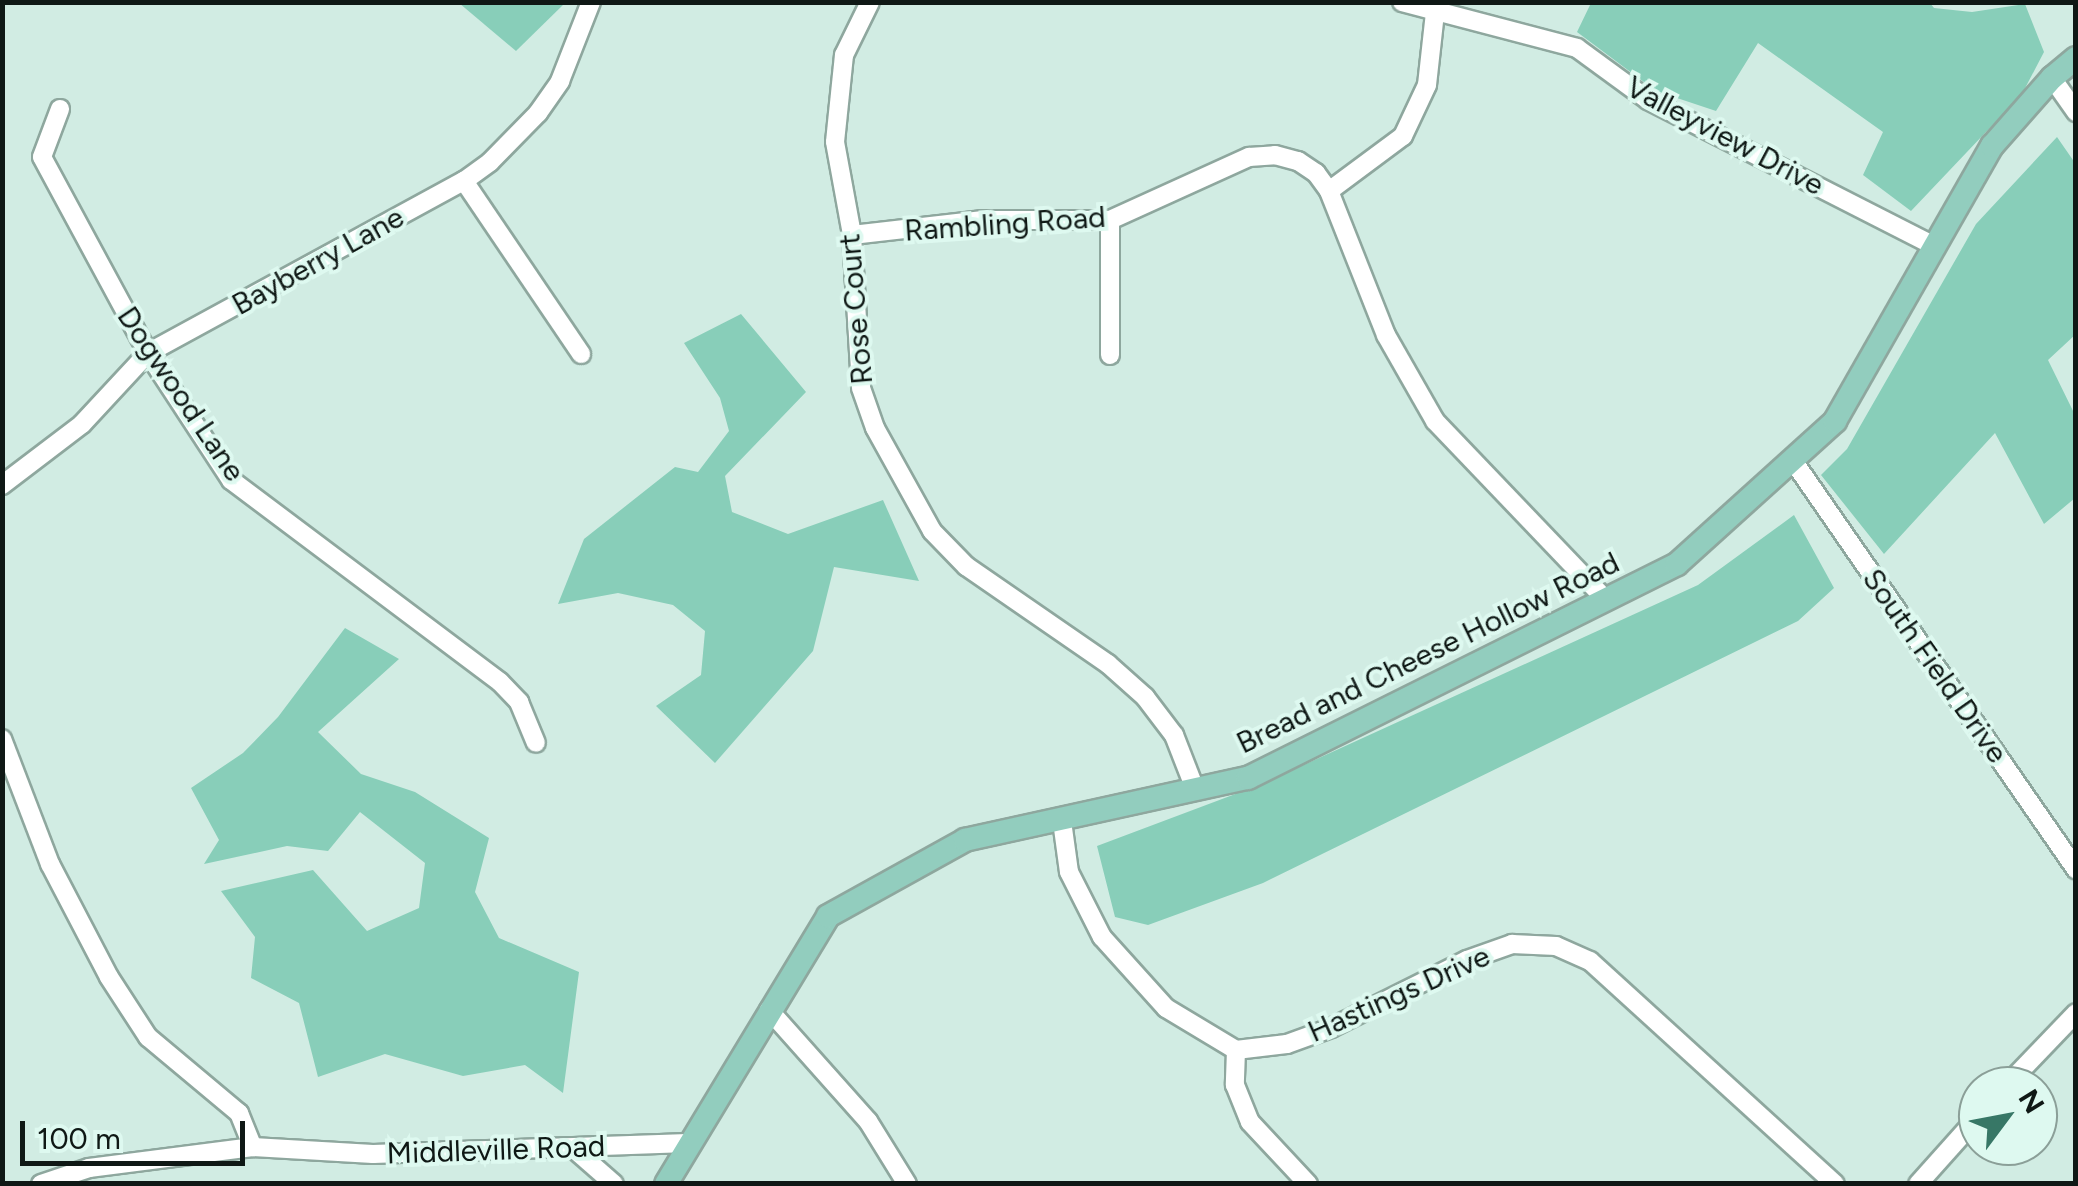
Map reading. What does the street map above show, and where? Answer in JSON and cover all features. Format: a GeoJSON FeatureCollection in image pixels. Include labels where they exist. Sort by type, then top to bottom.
{"type":"FeatureCollection","features":[{"type":"Feature","properties":{"kind":"main road","name":"Bread and Cheese Hollow Road"},"geometry":{"type":"LineString","coordinates":[[666,1184],[828,916],[965,840],[1248,778],[1677,564],[1836,420],[1932,245],[1992,146],[2052,78],[2076,58]]}},
{"type":"Feature","properties":{"kind":"street","name":"Bayberry Lane"},"geometry":{"type":"LineString","coordinates":[[2,485],[82,424],[148,354],[464,181],[516,139],[560,81],[591,2]]}},
{"type":"Feature","properties":{"kind":"street","name":"Rose Court"},"geometry":{"type":"LineString","coordinates":[[870,2],[844,54],[835,142],[852,236],[860,388],[874,428],[932,531],[966,566],[1108,664],[1145,698],[1174,735],[1195,789]]}},
{"type":"Feature","properties":{"kind":"street","name":"Valleyview Drive"},"geometry":{"type":"LineString","coordinates":[[1402,2],[1576,48],[1648,100],[1932,245]]}},
{"type":"Feature","properties":{"kind":"street"},"geometry":{"type":"LineString","coordinates":[[1435,12],[1427,85],[1403,136],[1328,191],[1386,335],[1435,420],[1606,600]]}},
{"type":"Feature","properties":{"kind":"street"},"geometry":{"type":"LineString","coordinates":[[2052,78],[2076,112]]}},
{"type":"Feature","properties":{"kind":"street","name":"Dogwood Lane"},"geometry":{"type":"LineString","coordinates":[[60,109],[42,157],[148,354],[231,480],[500,682],[519,702],[536,743]]}},
{"type":"Feature","properties":{"kind":"street","name":"Rambling Road"},"geometry":{"type":"LineString","coordinates":[[852,236],[983,220],[1110,220],[1249,157],[1274,155],[1298,161],[1316,173],[1328,191]]}},
{"type":"Feature","properties":{"kind":"street"},"geometry":{"type":"LineString","coordinates":[[464,181],[582,354]]}},
{"type":"Feature","properties":{"kind":"street"},"geometry":{"type":"LineString","coordinates":[[1110,220],[1110,355]]}},
{"type":"Feature","properties":{"kind":"street","name":"South Field Drive"},"geometry":{"type":"LineString","coordinates":[[1794,462],[2076,870]]}},
{"type":"Feature","properties":{"kind":"street"},"geometry":{"type":"LineString","coordinates":[[2,739],[50,864],[110,977],[148,1037],[240,1113],[253,1148]]}},
{"type":"Feature","properties":{"kind":"street"},"geometry":{"type":"LineString","coordinates":[[1062,821],[1069,872],[1102,937],[1166,1008],[1236,1050],[1234,1086],[1250,1122],[1308,1184]]}},
{"type":"Feature","properties":{"kind":"street","name":"Hastings Drive"},"geometry":{"type":"LineString","coordinates":[[1236,1050],[1288,1044],[1332,1028],[1467,960],[1512,944],[1556,946],[1590,961],[1616,983],[1835,1184]]}},
{"type":"Feature","properties":{"kind":"street"},"geometry":{"type":"LineString","coordinates":[[769,1010],[868,1120],[907,1184]]}},
{"type":"Feature","properties":{"kind":"street"},"geometry":{"type":"LineString","coordinates":[[2025,1066],[2076,1013]]}},
{"type":"Feature","properties":{"kind":"street"},"geometry":{"type":"LineString","coordinates":[[1918,1184],[1958,1139]]}},
{"type":"Feature","properties":{"kind":"street","name":"Middleville Road"},"geometry":{"type":"LineString","coordinates":[[42,1184],[89,1168],[253,1148],[373,1154],[688,1144]]}},
{"type":"Feature","properties":{"kind":"street"},"geometry":{"type":"LineString","coordinates":[[574,1149],[614,1184]]}},
{"type":"Feature","properties":{"kind":"green space"},"geometry":{"type":"Polygon","coordinates":[[[459,3],[565,3],[516,51],[459,3]]]}},
{"type":"Feature","properties":{"kind":"green space"},"geometry":{"type":"Polygon","coordinates":[[[1591,3],[1930,3],[1934,8],[1972,12],[2025,4],[2044,52],[2022,94],[1911,211],[1863,175],[1883,132],[1758,43],[1716,111],[1656,91],[1577,32],[1591,3]]]}},
{"type":"Feature","properties":{"kind":"green space"},"geometry":{"type":"Polygon","coordinates":[[[2057,137],[2075,163],[2076,334],[2048,360],[2075,415],[2075,498],[2044,524],[1995,433],[1884,554],[1821,475],[1847,449],[1976,224],[2057,137]]]}},
{"type":"Feature","properties":{"kind":"green space"},"geometry":{"type":"Polygon","coordinates":[[[741,314],[806,392],[725,476],[732,512],[788,534],[883,500],[919,581],[834,567],[813,651],[715,763],[656,706],[701,675],[705,631],[673,605],[618,593],[558,604],[584,539],[675,467],[698,472],[729,431],[720,398],[684,343],[741,314]]]}},
{"type":"Feature","properties":{"kind":"green space"},"geometry":{"type":"Polygon","coordinates":[[[1794,515],[1834,588],[1798,621],[1263,883],[1148,925],[1115,917],[1097,846],[1262,784],[1698,585],[1794,515]]]}},
{"type":"Feature","properties":{"kind":"green space"},"geometry":{"type":"Polygon","coordinates":[[[345,628],[399,659],[318,732],[361,774],[415,792],[489,838],[475,892],[499,938],[579,972],[563,1093],[525,1065],[463,1076],[385,1054],[318,1077],[299,1003],[251,978],[255,937],[221,891],[313,870],[367,931],[419,908],[425,863],[360,812],[328,851],[287,846],[204,864],[219,840],[191,788],[243,753],[278,717],[345,628]]]}}]}
